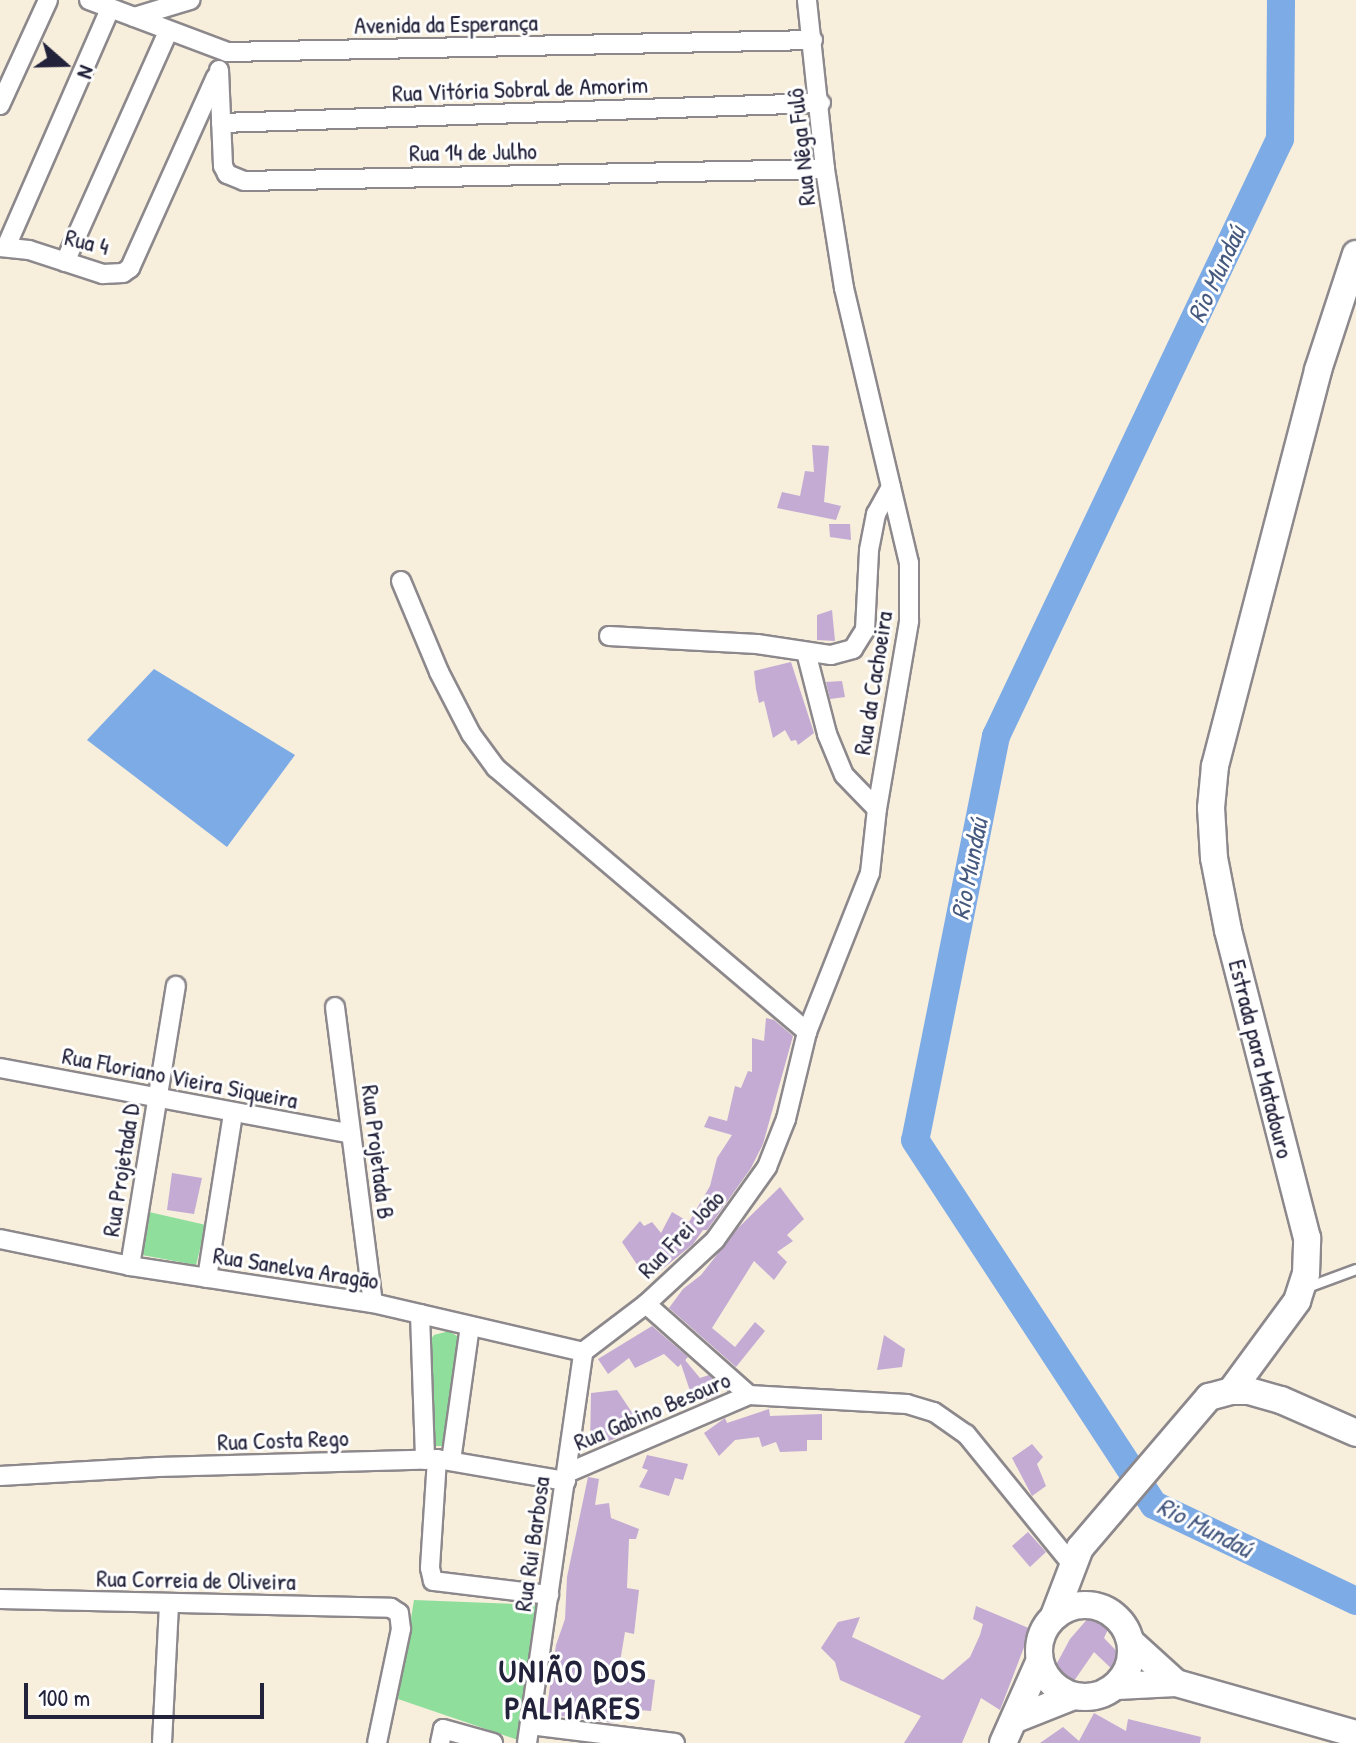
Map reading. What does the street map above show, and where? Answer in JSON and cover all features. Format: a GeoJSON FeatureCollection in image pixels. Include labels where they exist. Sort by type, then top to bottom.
{"type":"FeatureCollection","features":[{"type":"Feature","properties":{"kind":"street"},"geometry":{"type":"LineString","coordinates":[[0,105],[48,0]]}},
{"type":"Feature","properties":{"kind":"street","name":"Avenida da Esperança"},"geometry":{"type":"LineString","coordinates":[[89,0],[227,52],[813,40]]}},
{"type":"Feature","properties":{"kind":"street"},"geometry":{"type":"LineString","coordinates":[[134,17],[190,0]]}},
{"type":"Feature","properties":{"kind":"street","name":"Rua Nêga Fulô"},"geometry":{"type":"LineString","coordinates":[[807,0],[821,103],[825,169],[844,288]]}},
{"type":"Feature","properties":{"kind":"street"},"geometry":{"type":"LineString","coordinates":[[3,247],[110,9]]}},
{"type":"Feature","properties":{"kind":"street"},"geometry":{"type":"LineString","coordinates":[[65,262],[168,32]]}},
{"type":"Feature","properties":{"kind":"street"},"geometry":{"type":"LineString","coordinates":[[219,70],[227,52]]}},
{"type":"Feature","properties":{"kind":"street","name":"Rua 4"},"geometry":{"type":"LineString","coordinates":[[3,247],[29,250],[103,274],[123,273],[130,268],[219,70]]}},
{"type":"Feature","properties":{"kind":"street","name":"Rua 14 de Julho"},"geometry":{"type":"LineString","coordinates":[[219,70],[223,166],[227,174],[244,181],[825,169]]}},
{"type":"Feature","properties":{"kind":"street","name":"Rua Vitória Sobral de Amorim"},"geometry":{"type":"LineString","coordinates":[[221,123],[821,103]]}},
{"type":"Feature","properties":{"kind":"street","name":"Estrada para Matadouro"},"geometry":{"type":"LineString","coordinates":[[1231,1391],[1297,1301],[1306,1274],[1307,1238],[1228,930],[1214,858],[1211,808],[1215,766],[1318,370],[1356,254]]}},
{"type":"Feature","properties":{"kind":"street","name":"Rua da Cachoeira"},"geometry":{"type":"LineString","coordinates":[[807,1032],[870,873],[877,809],[909,621],[909,563],[844,288]]}},
{"type":"Feature","properties":{"kind":"street"},"geometry":{"type":"LineString","coordinates":[[609,636],[757,644],[831,655],[853,649],[865,630],[869,550],[876,514],[891,487]]}},
{"type":"Feature","properties":{"kind":"street"},"geometry":{"type":"LineString","coordinates":[[401,581],[439,672],[471,734],[496,768],[807,1032]]}},
{"type":"Feature","properties":{"kind":"street"},"geometry":{"type":"LineString","coordinates":[[806,652],[827,734],[844,775],[877,809]]}},
{"type":"Feature","properties":{"kind":"street","name":"Rua Projetada D"},"geometry":{"type":"LineString","coordinates":[[130,1266],[176,986]]}},
{"type":"Feature","properties":{"kind":"street","name":"Rua Projetada B"},"geometry":{"type":"LineString","coordinates":[[335,1007],[373,1303]]}},
{"type":"Feature","properties":{"kind":"street","name":"Rua Frei João"},"geometry":{"type":"LineString","coordinates":[[583,1352],[646,1304],[715,1240],[767,1167],[786,1119],[807,1032]]}},
{"type":"Feature","properties":{"kind":"street","name":"Rua Floriano Vieira Siqueira"},"geometry":{"type":"LineString","coordinates":[[0,1068],[351,1134]]}},
{"type":"Feature","properties":{"kind":"street"},"geometry":{"type":"LineString","coordinates":[[207,1278],[233,1113]]}},
{"type":"Feature","properties":{"kind":"street","name":"Rua Sanelva Aragão"},"geometry":{"type":"LineString","coordinates":[[0,1239],[130,1266],[373,1303],[583,1352]]}},
{"type":"Feature","properties":{"kind":"street"},"geometry":{"type":"LineString","coordinates":[[646,1304],[749,1395]]}},
{"type":"Feature","properties":{"kind":"street"},"geometry":{"type":"LineString","coordinates":[[420,1314],[438,1460]]}},
{"type":"Feature","properties":{"kind":"street"},"geometry":{"type":"LineString","coordinates":[[470,1326],[438,1460],[430,1568],[433,1581],[549,1595]]}},
{"type":"Feature","properties":{"kind":"street","name":"Rua Rui Barbosa"},"geometry":{"type":"LineString","coordinates":[[528,1734],[583,1352]]}},
{"type":"Feature","properties":{"kind":"street"},"geometry":{"type":"LineString","coordinates":[[1003,1743],[1039,1662],[1040,1637],[1054,1616],[1075,1555],[1209,1397],[1231,1391],[1281,1400],[1356,1433]]}},
{"type":"Feature","properties":{"kind":"street","name":"Rua Gabino Besouro"},"geometry":{"type":"LineString","coordinates":[[567,1477],[749,1395],[868,1399],[934,1412],[966,1434],[1075,1555]]}},
{"type":"Feature","properties":{"kind":"street","name":"Rua Costa Rego"},"geometry":{"type":"LineString","coordinates":[[0,1476],[158,1467],[438,1460],[567,1477]]}},
{"type":"Feature","properties":{"kind":"street"},"geometry":{"type":"LineString","coordinates":[[1075,1555],[1100,1606],[1120,1620],[1131,1642],[1176,1683]]}},
{"type":"Feature","properties":{"kind":"street","name":"Rua Correia de Oliveira"},"geometry":{"type":"LineString","coordinates":[[0,1599],[391,1608],[399,1613],[401,1629],[377,1743]]}},
{"type":"Feature","properties":{"kind":"street"},"geometry":{"type":"LineString","coordinates":[[162,1743],[169,1604]]}},
{"type":"Feature","properties":{"kind":"street"},"geometry":{"type":"LineString","coordinates":[[1054,1616],[1075,1605],[1100,1606]]}},
{"type":"Feature","properties":{"kind":"street"},"geometry":{"type":"LineString","coordinates":[[1117,1686],[1130,1666],[1131,1642]]}},
{"type":"Feature","properties":{"kind":"street"},"geometry":{"type":"LineString","coordinates":[[1039,1662],[1050,1683],[1071,1697]]}},
{"type":"Feature","properties":{"kind":"street"},"geometry":{"type":"LineString","coordinates":[[1016,1719],[1071,1697],[1095,1698],[1117,1686],[1176,1683],[1356,1734]]}},
{"type":"Feature","properties":{"kind":"street"},"geometry":{"type":"LineString","coordinates":[[528,1734],[675,1743]]}},
{"type":"Feature","properties":{"kind":"street"},"geometry":{"type":"LineString","coordinates":[[442,1736],[493,1743]]}},
{"type":"Feature","properties":{"kind":"lane"},"geometry":{"type":"LineString","coordinates":[[1300,1289],[1356,1269]]}},
{"type":"Feature","properties":{"kind":"green space"},"geometry":{"type":"Polygon","coordinates":[[[149,1212],[206,1225],[196,1265],[142,1255],[149,1212]]]}},
{"type":"Feature","properties":{"kind":"green space"},"geometry":{"type":"Polygon","coordinates":[[[449,1331],[460,1338],[444,1446],[436,1446],[427,1344],[434,1335],[449,1331]]]}},
{"type":"Feature","properties":{"kind":"green space"},"geometry":{"type":"Polygon","coordinates":[[[414,1600],[540,1605],[518,1740],[398,1699],[414,1600]]]}},
{"type":"Feature","properties":{"kind":"water"},"geometry":{"type":"Polygon","coordinates":[[[154,669],[295,755],[227,847],[87,740],[154,669]]]}},
{"type":"Feature","properties":{"kind":"building"},"geometry":{"type":"Polygon","coordinates":[[[812,445],[829,446],[824,502],[841,506],[836,520],[777,508],[782,492],[800,496],[805,471],[814,472],[812,445]]]}},
{"type":"Feature","properties":{"kind":"building"},"geometry":{"type":"Polygon","coordinates":[[[829,524],[850,524],[851,540],[830,537],[829,524]]]}},
{"type":"Feature","properties":{"kind":"building"},"geometry":{"type":"Polygon","coordinates":[[[832,610],[835,641],[817,640],[817,615],[832,610]]]}},
{"type":"Feature","properties":{"kind":"building"},"geometry":{"type":"Polygon","coordinates":[[[791,662],[814,733],[798,745],[796,740],[791,741],[785,730],[773,738],[764,701],[759,703],[754,671],[791,662]]]}},
{"type":"Feature","properties":{"kind":"building"},"geometry":{"type":"Polygon","coordinates":[[[842,681],[845,697],[830,699],[826,682],[842,681]]]}},
{"type":"Feature","properties":{"kind":"building"},"geometry":{"type":"Polygon","coordinates":[[[766,1018],[774,1020],[793,1036],[763,1144],[751,1168],[707,1230],[703,1230],[693,1244],[648,1281],[622,1242],[640,1221],[644,1226],[652,1222],[661,1233],[672,1212],[689,1222],[710,1186],[717,1158],[732,1135],[704,1127],[709,1116],[727,1121],[735,1086],[741,1088],[748,1071],[752,1072],[752,1038],[764,1041],[766,1018]]]}},
{"type":"Feature","properties":{"kind":"building"},"geometry":{"type":"Polygon","coordinates":[[[172,1173],[202,1178],[194,1214],[167,1210],[172,1173]]]}},
{"type":"Feature","properties":{"kind":"building"},"geometry":{"type":"Polygon","coordinates":[[[780,1187],[804,1219],[787,1235],[793,1241],[777,1252],[787,1262],[774,1280],[754,1261],[712,1328],[735,1347],[755,1322],[765,1331],[736,1367],[669,1308],[683,1289],[701,1275],[738,1228],[780,1187]]]}},
{"type":"Feature","properties":{"kind":"building"},"geometry":{"type":"Polygon","coordinates":[[[652,1326],[688,1357],[685,1360],[700,1378],[709,1375],[714,1380],[719,1395],[706,1400],[703,1389],[692,1397],[681,1364],[678,1367],[664,1354],[635,1368],[629,1358],[608,1374],[598,1359],[652,1326]]]}},
{"type":"Feature","properties":{"kind":"building"},"geometry":{"type":"Polygon","coordinates":[[[884,1335],[905,1349],[902,1367],[877,1370],[884,1335]]]}},
{"type":"Feature","properties":{"kind":"building"},"geometry":{"type":"Polygon","coordinates":[[[617,1390],[635,1417],[624,1424],[625,1435],[590,1448],[591,1393],[617,1390]]]}},
{"type":"Feature","properties":{"kind":"building"},"geometry":{"type":"Polygon","coordinates":[[[769,1409],[770,1416],[822,1414],[822,1440],[807,1440],[807,1451],[780,1452],[776,1442],[762,1447],[759,1437],[735,1440],[719,1456],[704,1433],[725,1418],[727,1423],[769,1409]]]}},
{"type":"Feature","properties":{"kind":"building"},"geometry":{"type":"Polygon","coordinates":[[[1032,1444],[1043,1457],[1037,1464],[1046,1486],[1032,1496],[1012,1458],[1032,1444]]]}},
{"type":"Feature","properties":{"kind":"building"},"geometry":{"type":"Polygon","coordinates":[[[647,1455],[688,1464],[683,1480],[675,1478],[669,1496],[639,1487],[648,1470],[642,1468],[647,1455]]]}},
{"type":"Feature","properties":{"kind":"building"},"geometry":{"type":"Polygon","coordinates":[[[588,1477],[599,1479],[595,1505],[609,1503],[611,1518],[639,1529],[636,1539],[629,1539],[627,1588],[639,1590],[634,1634],[625,1632],[618,1674],[655,1680],[651,1711],[618,1708],[614,1723],[546,1714],[556,1645],[565,1619],[567,1577],[588,1477]]]}},
{"type":"Feature","properties":{"kind":"building"},"geometry":{"type":"Polygon","coordinates":[[[1028,1532],[1046,1552],[1030,1567],[1012,1546],[1028,1532]]]}},
{"type":"Feature","properties":{"kind":"building"},"geometry":{"type":"Polygon","coordinates":[[[976,1606],[1031,1629],[1000,1710],[981,1698],[962,1743],[904,1743],[921,1716],[840,1680],[835,1662],[821,1648],[838,1622],[860,1617],[852,1637],[943,1680],[970,1657],[980,1635],[983,1624],[973,1619],[976,1606]]]}},
{"type":"Feature","properties":{"kind":"building"},"geometry":{"type":"Polygon","coordinates":[[[1090,1616],[1109,1627],[1104,1638],[1128,1663],[1114,1671],[1094,1652],[1074,1681],[1062,1683],[1052,1677],[1056,1665],[1070,1639],[1090,1616]]]}},
{"type":"Feature","properties":{"kind":"building"},"geometry":{"type":"Polygon","coordinates":[[[1094,1713],[1126,1731],[1128,1719],[1201,1737],[1200,1743],[1040,1743],[1063,1727],[1079,1741],[1094,1713]]]}},
{"type":"Feature","properties":{"kind":"waterway","name":"Rio Mundaú"},"geometry":{"type":"LineString","coordinates":[[1281,0],[1280,139],[996,736],[915,1140],[1154,1505],[1356,1601]]}},
{"type":"Feature","properties":{"kind":"district","name":"UNIÃO DOS PALMARES"},"geometry":{"type":"Point","coordinates":[573,1690]}}]}
